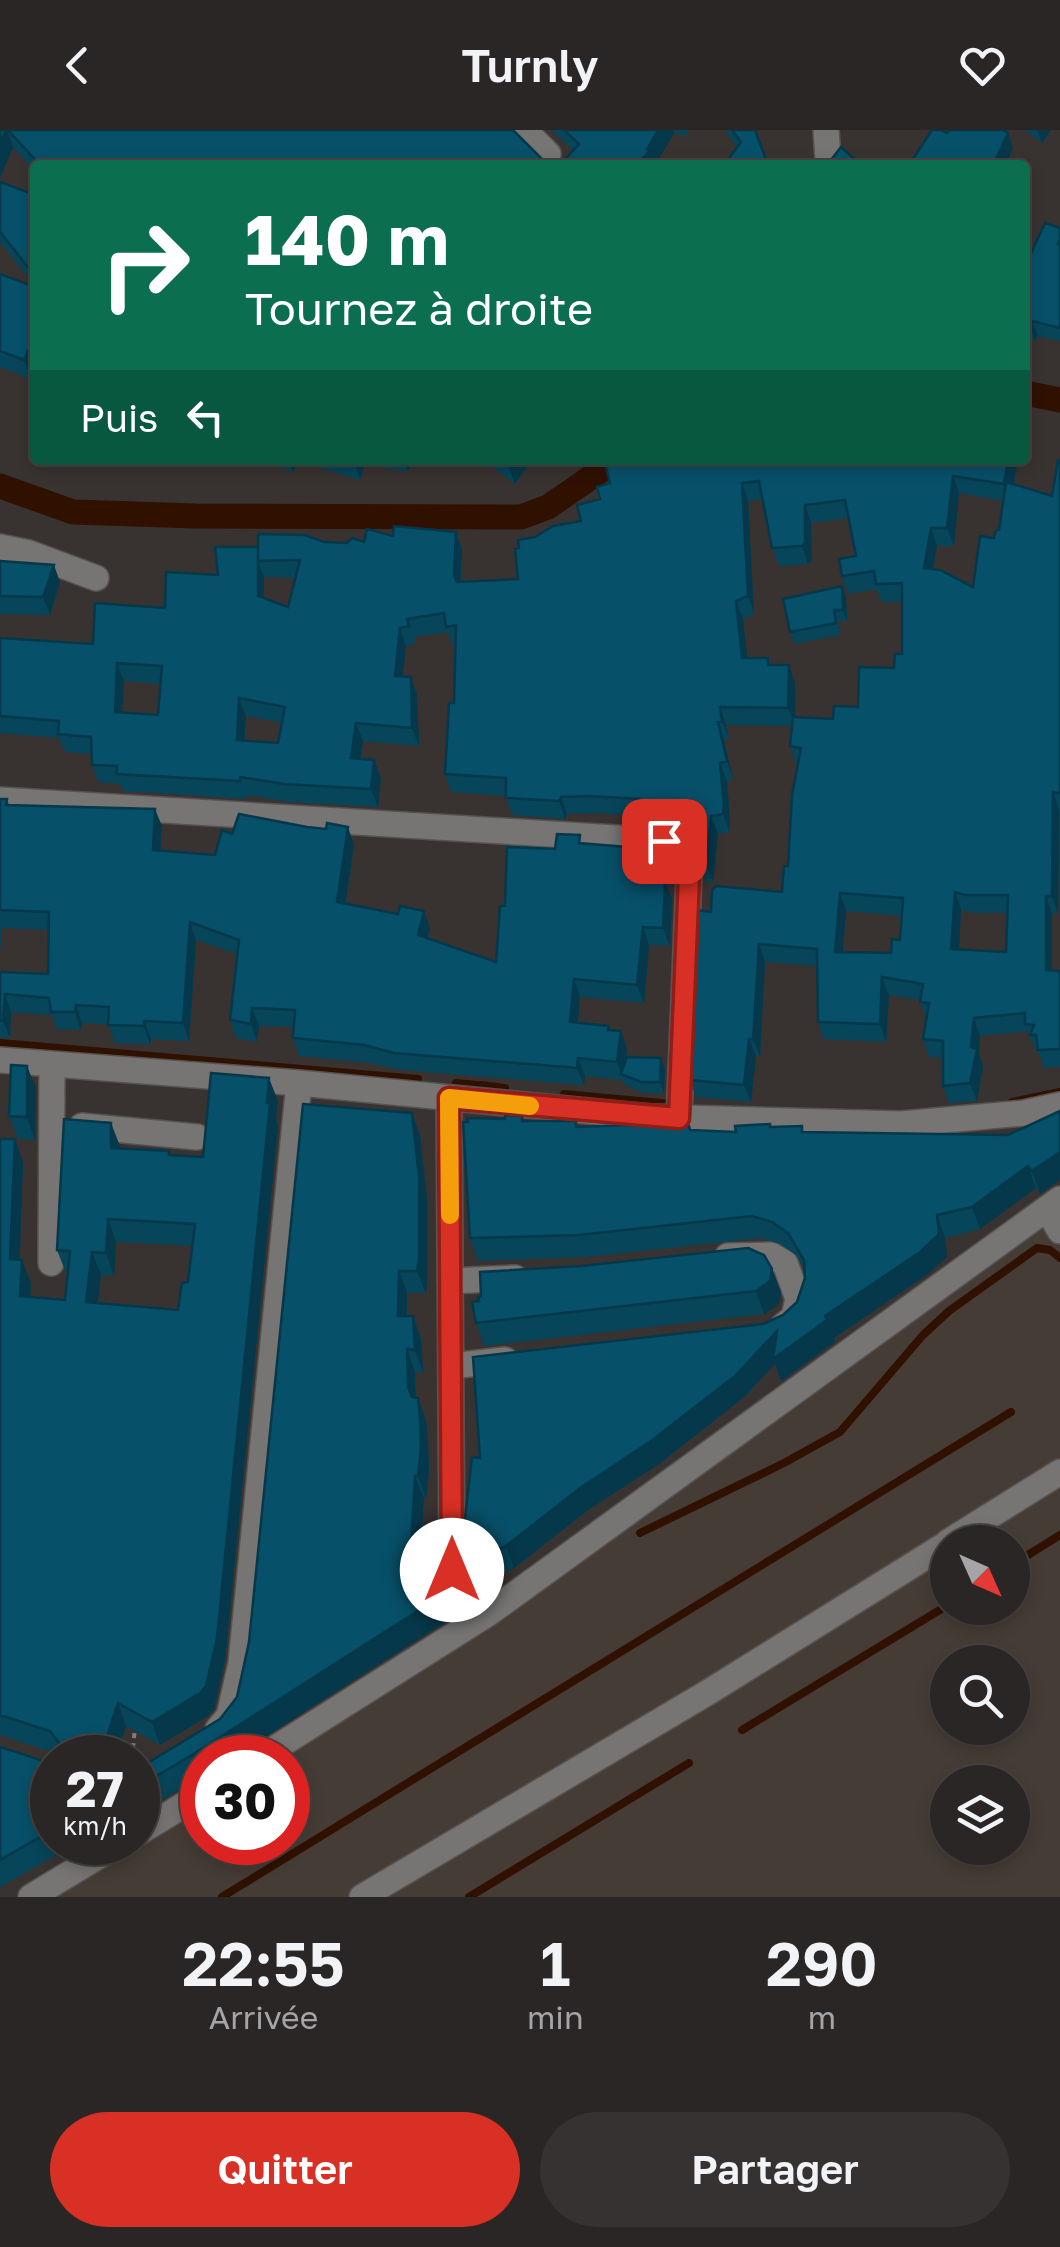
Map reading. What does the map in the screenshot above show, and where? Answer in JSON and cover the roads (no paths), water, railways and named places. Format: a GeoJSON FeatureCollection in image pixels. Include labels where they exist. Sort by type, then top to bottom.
{"type":"FeatureCollection","features":[{"type":"Feature","properties":{"kind":"street"},"geometry":{"type":"LineString","coordinates":[[524,130],[548,154]]}},
{"type":"Feature","properties":{"kind":"street"},"geometry":{"type":"LineString","coordinates":[[826,130],[828,159]]}},
{"type":"Feature","properties":{"kind":"street"},"geometry":{"type":"LineString","coordinates":[[0,547],[29,553],[96,578]]}},
{"type":"Feature","properties":{"kind":"street"},"geometry":{"type":"LineString","coordinates":[[0,800],[674,844],[689,877],[679,1118]]}},
{"type":"Feature","properties":{"kind":"street"},"geometry":{"type":"LineString","coordinates":[[0,1060],[679,1118],[901,1124],[1060,1105]]}},
{"type":"Feature","properties":{"kind":"street"},"geometry":{"type":"LineString","coordinates":[[51,1263],[52,1064]]}},
{"type":"Feature","properties":{"kind":"street"},"geometry":{"type":"LineString","coordinates":[[208,1735],[229,1716],[241,1663],[300,1083]]}},
{"type":"Feature","properties":{"kind":"street"},"geometry":{"type":"LineString","coordinates":[[449,1098],[452,1570]]}},
{"type":"Feature","properties":{"kind":"street"},"geometry":{"type":"LineString","coordinates":[[52,1123],[197,1137]]}},
{"type":"Feature","properties":{"kind":"street"},"geometry":{"type":"LineString","coordinates":[[296,1735],[489,1613],[1056,1213]]}},
{"type":"Feature","properties":{"kind":"street"},"geometry":{"type":"LineString","coordinates":[[705,1258],[771,1255],[785,1263],[798,1299],[794,1316],[783,1326],[749,1332]]}},
{"type":"Feature","properties":{"kind":"street"},"geometry":{"type":"LineString","coordinates":[[450,1281],[548,1276]]}},
{"type":"Feature","properties":{"kind":"street"},"geometry":{"type":"LineString","coordinates":[[451,1366],[530,1357]]}},
{"type":"Feature","properties":{"kind":"street"},"geometry":{"type":"LineString","coordinates":[[976,1525],[1060,1472]]}},
{"type":"Feature","properties":{"kind":"street"},"geometry":{"type":"LineString","coordinates":[[362,1897],[707,1693],[930,1554]]}},
{"type":"Feature","properties":{"kind":"street"},"geometry":{"type":"LineString","coordinates":[[31,1897],[84,1865]]}},
{"type":"Feature","properties":{"kind":"waterway"},"geometry":{"type":"LineString","coordinates":[[1030,394],[1060,400]]}},
{"type":"Feature","properties":{"kind":"waterway"},"geometry":{"type":"LineString","coordinates":[[0,486],[73,512],[521,517],[548,507],[609,465]]}},
{"type":"Feature","properties":{"kind":"waterway"},"geometry":{"type":"LineString","coordinates":[[0,1043],[418,1079]]}},
{"type":"Feature","properties":{"kind":"waterway"},"geometry":{"type":"LineString","coordinates":[[456,1083],[477,1085]]}},
{"type":"Feature","properties":{"kind":"waterway"},"geometry":{"type":"LineString","coordinates":[[481,1085],[505,1088]]}},
{"type":"Feature","properties":{"kind":"waterway"},"geometry":{"type":"LineString","coordinates":[[1012,1102],[1060,1092]]}},
{"type":"Feature","properties":{"kind":"waterway"},"geometry":{"type":"LineString","coordinates":[[564,1094],[672,1104]]}},
{"type":"Feature","properties":{"kind":"waterway"},"geometry":{"type":"LineString","coordinates":[[640,1533],[840,1432],[923,1335],[949,1311],[1037,1248],[1050,1250],[1060,1258]]}},
{"type":"Feature","properties":{"kind":"waterway"},"geometry":{"type":"LineString","coordinates":[[222,1897],[1011,1412]]}},
{"type":"Feature","properties":{"kind":"waterway"},"geometry":{"type":"LineString","coordinates":[[1030,1554],[1060,1535]]}},
{"type":"Feature","properties":{"kind":"waterway"},"geometry":{"type":"LineString","coordinates":[[742,1730],[930,1616]]}},
{"type":"Feature","properties":{"kind":"waterway"},"geometry":{"type":"LineString","coordinates":[[469,1897],[689,1763]]}}]}
